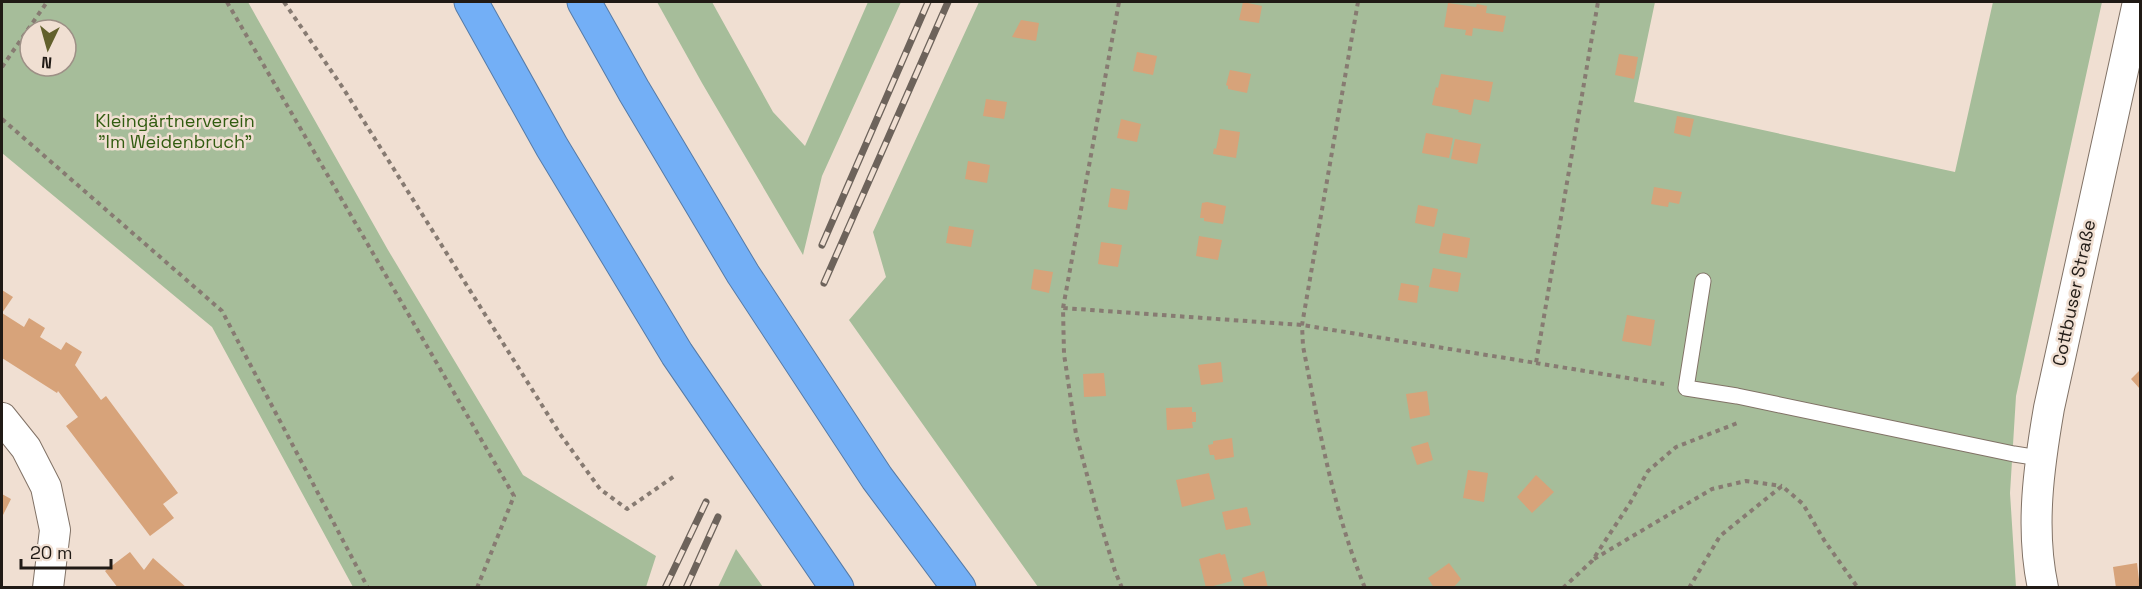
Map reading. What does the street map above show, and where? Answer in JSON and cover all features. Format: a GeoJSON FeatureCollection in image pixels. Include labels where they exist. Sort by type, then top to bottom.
{"type":"FeatureCollection","features":[{"type":"Feature","properties":{"kind":"highway"},"geometry":{"type":"LineString","coordinates":[[471,2],[552,147],[677,354],[837,588]]}},
{"type":"Feature","properties":{"kind":"highway"},"geometry":{"type":"LineString","coordinates":[[584,2],[743,274],[877,478],[959,588]]}},
{"type":"Feature","properties":{"kind":"street","name":"Cottbuser Straße"},"geometry":{"type":"LineString","coordinates":[[2043,588],[2037,535],[2040,458],[2138,2]]}},
{"type":"Feature","properties":{"kind":"street"},"geometry":{"type":"LineString","coordinates":[[2,418],[26,448],[46,487],[55,530],[48,588]]}},
{"type":"Feature","properties":{"kind":"lane"},"geometry":{"type":"LineString","coordinates":[[1703,281],[1686,388],[2040,458]]}},
{"type":"Feature","properties":{"kind":"path"},"geometry":{"type":"LineString","coordinates":[[2,67],[47,2]]}},
{"type":"Feature","properties":{"kind":"path"},"geometry":{"type":"LineString","coordinates":[[227,2],[514,496],[477,588]]}},
{"type":"Feature","properties":{"kind":"path"},"geometry":{"type":"LineString","coordinates":[[284,2],[343,88],[560,434],[600,489],[627,509],[676,475]]}},
{"type":"Feature","properties":{"kind":"path"},"geometry":{"type":"LineString","coordinates":[[1119,2],[1063,308],[1064,354],[1076,434],[1114,571],[1122,588]]}},
{"type":"Feature","properties":{"kind":"path"},"geometry":{"type":"LineString","coordinates":[[1358,2],[1302,325],[1307,367],[1334,496],[1365,588]]}},
{"type":"Feature","properties":{"kind":"path"},"geometry":{"type":"LineString","coordinates":[[1536,363],[1598,2]]}},
{"type":"Feature","properties":{"kind":"path"},"geometry":{"type":"LineString","coordinates":[[2,119],[222,311],[368,588]]}},
{"type":"Feature","properties":{"kind":"path"},"geometry":{"type":"LineString","coordinates":[[1063,308],[1302,325],[1686,388]]}},
{"type":"Feature","properties":{"kind":"path"},"geometry":{"type":"LineString","coordinates":[[1592,561],[1648,471],[1676,447],[1745,420],[1765,402]]}},
{"type":"Feature","properties":{"kind":"path"},"geometry":{"type":"LineString","coordinates":[[1563,588],[1592,561],[1712,489],[1746,481],[1782,486],[1803,504],[1824,540],[1858,588]]}},
{"type":"Feature","properties":{"kind":"path"},"geometry":{"type":"LineString","coordinates":[[1689,588],[1720,536],[1782,486]]}},
{"type":"Feature","properties":{"kind":"green space","name":"Kleingärtnerverein \"Im Weidenbruch\""},"geometry":{"type":"Polygon","coordinates":[[[2,2],[248,2],[388,250],[523,475],[656,556],[646,587],[353,587],[212,327],[2,153],[2,2]]]}},
{"type":"Feature","properties":{"kind":"green space"},"geometry":{"type":"Polygon","coordinates":[[[657,2],[712,2],[773,112],[805,146],[868,2],[901,2],[822,176],[803,255],[702,83],[657,2]]]}},
{"type":"Feature","properties":{"kind":"green space"},"geometry":{"type":"Polygon","coordinates":[[[979,2],[1655,2],[1634,102],[1955,172],[1993,2],[2102,2],[2016,396],[2010,493],[2016,587],[1038,587],[849,320],[886,277],[873,232],[979,2]]]}},
{"type":"Feature","properties":{"kind":"green space"},"geometry":{"type":"Polygon","coordinates":[[[736,549],[763,587],[718,587],[736,549]]]}},
{"type":"Feature","properties":{"kind":"building"},"geometry":{"type":"Polygon","coordinates":[[[1243,2],[1262,6],[1259,23],[1239,20],[1243,2]]]}},
{"type":"Feature","properties":{"kind":"building"},"geometry":{"type":"Polygon","coordinates":[[[1448,3],[1476,7],[1477,4],[1487,6],[1486,13],[1506,16],[1503,32],[1473,28],[1472,36],[1465,35],[1466,30],[1444,27],[1448,3]]]}},
{"type":"Feature","properties":{"kind":"building"},"geometry":{"type":"Polygon","coordinates":[[[1021,20],[1039,23],[1036,41],[1012,37],[1021,20]]]}},
{"type":"Feature","properties":{"kind":"building"},"geometry":{"type":"Polygon","coordinates":[[[1137,52],[1157,56],[1153,75],[1133,71],[1137,52]]]}},
{"type":"Feature","properties":{"kind":"building"},"geometry":{"type":"Polygon","coordinates":[[[1619,54],[1638,57],[1634,79],[1615,75],[1619,54]]]}},
{"type":"Feature","properties":{"kind":"building"},"geometry":{"type":"Polygon","coordinates":[[[1230,70],[1251,74],[1247,93],[1228,89],[1226,85],[1230,70]]]}},
{"type":"Feature","properties":{"kind":"building"},"geometry":{"type":"Polygon","coordinates":[[[1441,74],[1493,82],[1489,102],[1474,99],[1471,115],[1458,112],[1459,110],[1432,105],[1441,74]]]}},
{"type":"Feature","properties":{"kind":"building"},"geometry":{"type":"Polygon","coordinates":[[[986,99],[1007,102],[1004,119],[983,116],[986,99]]]}},
{"type":"Feature","properties":{"kind":"building"},"geometry":{"type":"Polygon","coordinates":[[[1677,116],[1694,119],[1690,137],[1674,133],[1677,116]]]}},
{"type":"Feature","properties":{"kind":"building"},"geometry":{"type":"Polygon","coordinates":[[[1121,119],[1141,124],[1137,142],[1117,138],[1121,119]]]}},
{"type":"Feature","properties":{"kind":"building"},"geometry":{"type":"Polygon","coordinates":[[[1220,129],[1240,132],[1236,158],[1213,154],[1220,129]]]}},
{"type":"Feature","properties":{"kind":"building"},"geometry":{"type":"Polygon","coordinates":[[[1426,133],[1453,138],[1449,158],[1422,153],[1426,133]]]}},
{"type":"Feature","properties":{"kind":"building"},"geometry":{"type":"Polygon","coordinates":[[[1455,139],[1481,144],[1477,164],[1451,159],[1455,139]]]}},
{"type":"Feature","properties":{"kind":"building"},"geometry":{"type":"Polygon","coordinates":[[[968,161],[990,165],[987,183],[965,179],[968,161]]]}},
{"type":"Feature","properties":{"kind":"building"},"geometry":{"type":"Polygon","coordinates":[[[1654,187],[1682,192],[1679,204],[1669,202],[1668,207],[1651,204],[1654,187]]]}},
{"type":"Feature","properties":{"kind":"building"},"geometry":{"type":"Polygon","coordinates":[[[1111,188],[1130,191],[1127,210],[1108,207],[1111,188]]]}},
{"type":"Feature","properties":{"kind":"building"},"geometry":{"type":"Polygon","coordinates":[[[1202,203],[1226,206],[1223,224],[1204,221],[1204,218],[1200,218],[1202,203]]]}},
{"type":"Feature","properties":{"kind":"building"},"geometry":{"type":"Polygon","coordinates":[[[1418,205],[1438,209],[1434,227],[1415,223],[1418,205]]]}},
{"type":"Feature","properties":{"kind":"building"},"geometry":{"type":"Polygon","coordinates":[[[949,226],[974,230],[971,247],[946,243],[949,226]]]}},
{"type":"Feature","properties":{"kind":"building"},"geometry":{"type":"Polygon","coordinates":[[[1443,233],[1470,238],[1467,258],[1439,253],[1443,233]]]}},
{"type":"Feature","properties":{"kind":"building"},"geometry":{"type":"Polygon","coordinates":[[[1199,236],[1222,240],[1218,260],[1196,256],[1199,236]]]}},
{"type":"Feature","properties":{"kind":"building"},"geometry":{"type":"Polygon","coordinates":[[[1101,242],[1122,245],[1118,267],[1098,264],[1101,242]]]}},
{"type":"Feature","properties":{"kind":"building"},"geometry":{"type":"Polygon","coordinates":[[[1433,268],[1461,273],[1458,292],[1429,287],[1433,268]]]}},
{"type":"Feature","properties":{"kind":"building"},"geometry":{"type":"Polygon","coordinates":[[[1034,269],[1053,272],[1049,293],[1031,289],[1034,269]]]}},
{"type":"Feature","properties":{"kind":"building"},"geometry":{"type":"Polygon","coordinates":[[[1401,283],[1419,286],[1417,303],[1398,300],[1401,283]]]}},
{"type":"Feature","properties":{"kind":"building"},"geometry":{"type":"Polygon","coordinates":[[[2,290],[13,297],[2,313],[2,290]]]}},
{"type":"Feature","properties":{"kind":"building"},"geometry":{"type":"Polygon","coordinates":[[[2,313],[24,327],[29,318],[45,328],[40,337],[61,350],[66,342],[82,352],[75,365],[101,400],[106,396],[178,493],[163,504],[174,518],[150,536],[66,426],[78,417],[58,391],[57,393],[2,358],[2,313]]]}},
{"type":"Feature","properties":{"kind":"building"},"geometry":{"type":"Polygon","coordinates":[[[1627,315],[1655,320],[1651,346],[1622,341],[1627,315]]]}},
{"type":"Feature","properties":{"kind":"building"},"geometry":{"type":"Polygon","coordinates":[[[1221,362],[1223,382],[1201,385],[1198,365],[1221,362]]]}},
{"type":"Feature","properties":{"kind":"building"},"geometry":{"type":"Polygon","coordinates":[[[2140,370],[2140,389],[2131,379],[2140,370]]]}},
{"type":"Feature","properties":{"kind":"building"},"geometry":{"type":"Polygon","coordinates":[[[1104,373],[1106,396],[1084,397],[1083,374],[1104,373]]]}},
{"type":"Feature","properties":{"kind":"building"},"geometry":{"type":"Polygon","coordinates":[[[1427,391],[1430,415],[1410,419],[1406,394],[1427,391]]]}},
{"type":"Feature","properties":{"kind":"building"},"geometry":{"type":"Polygon","coordinates":[[[1192,407],[1192,412],[1196,412],[1196,422],[1192,422],[1193,428],[1167,430],[1166,408],[1192,407]]]}},
{"type":"Feature","properties":{"kind":"building"},"geometry":{"type":"Polygon","coordinates":[[[1232,438],[1234,457],[1215,460],[1214,455],[1210,455],[1208,445],[1213,444],[1213,441],[1232,438]]]}},
{"type":"Feature","properties":{"kind":"building"},"geometry":{"type":"Polygon","coordinates":[[[1428,442],[1433,460],[1417,465],[1411,447],[1428,442]]]}},
{"type":"Feature","properties":{"kind":"building"},"geometry":{"type":"Polygon","coordinates":[[[1468,470],[1488,473],[1484,502],[1463,498],[1468,470]]]}},
{"type":"Feature","properties":{"kind":"building"},"geometry":{"type":"Polygon","coordinates":[[[1209,473],[1215,499],[1182,507],[1176,480],[1209,473]]]}},
{"type":"Feature","properties":{"kind":"building"},"geometry":{"type":"Polygon","coordinates":[[[1536,475],[1554,492],[1532,513],[1517,497],[1536,475]]]}},
{"type":"Feature","properties":{"kind":"building"},"geometry":{"type":"Polygon","coordinates":[[[2,494],[11,499],[2,517],[2,494]]]}},
{"type":"Feature","properties":{"kind":"building"},"geometry":{"type":"Polygon","coordinates":[[[1247,507],[1251,525],[1226,530],[1222,512],[1247,507]]]}},
{"type":"Feature","properties":{"kind":"building"},"geometry":{"type":"Polygon","coordinates":[[[130,552],[144,570],[153,558],[187,588],[118,588],[105,571],[130,552]]]}},
{"type":"Feature","properties":{"kind":"building"},"geometry":{"type":"Polygon","coordinates":[[[1220,553],[1225,554],[1232,581],[1206,588],[1199,559],[1220,553]]]}},
{"type":"Feature","properties":{"kind":"building"},"geometry":{"type":"Polygon","coordinates":[[[1449,563],[1461,579],[1453,588],[1434,588],[1428,578],[1449,563]]]}},
{"type":"Feature","properties":{"kind":"building"},"geometry":{"type":"Polygon","coordinates":[[[2137,563],[2140,588],[2116,588],[2113,567],[2137,563]]]}},
{"type":"Feature","properties":{"kind":"building"},"geometry":{"type":"Polygon","coordinates":[[[1264,571],[1268,588],[1245,588],[1242,578],[1264,571]]]}},
{"type":"Feature","properties":{"kind":"railway"},"geometry":{"type":"LineString","coordinates":[[822,245],[928,2]]}},
{"type":"Feature","properties":{"kind":"railway"},"geometry":{"type":"LineString","coordinates":[[824,283],[948,2]]}},
{"type":"Feature","properties":{"kind":"railway"},"geometry":{"type":"LineString","coordinates":[[665,588],[706,502]]}},
{"type":"Feature","properties":{"kind":"railway"},"geometry":{"type":"LineString","coordinates":[[686,588],[718,517]]}}]}
